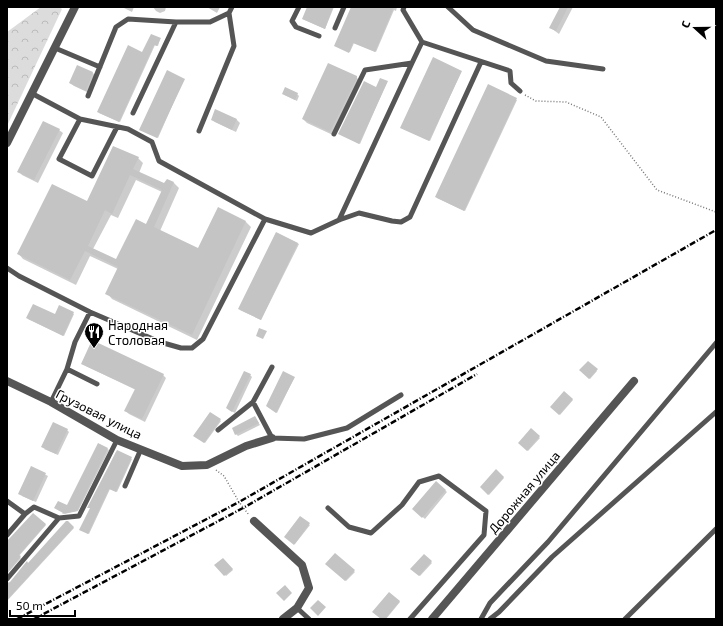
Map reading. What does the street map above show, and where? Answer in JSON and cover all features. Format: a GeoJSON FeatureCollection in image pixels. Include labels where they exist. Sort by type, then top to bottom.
{"type":"FeatureCollection","features":[{"type":"Feature","properties":{"kind":"street"},"geometry":{"type":"LineString","coordinates":[[7,143],[33,94],[75,7]]}},
{"type":"Feature","properties":{"kind":"street","name":"Грузовая улица"},"geometry":{"type":"LineString","coordinates":[[7,381],[51,402],[117,440],[182,466],[208,465],[246,446],[272,438]]}},
{"type":"Feature","properties":{"kind":"street","name":"Дорожная улица"},"geometry":{"type":"LineString","coordinates":[[432,619],[634,381]]}},
{"type":"Feature","properties":{"kind":"street"},"geometry":{"type":"LineString","coordinates":[[254,521],[302,565],[309,588],[297,608],[282,619]]}},
{"type":"Feature","properties":{"kind":"lane"},"geometry":{"type":"LineString","coordinates":[[88,96],[116,27],[128,20],[210,22],[228,13],[232,7]]}},
{"type":"Feature","properties":{"kind":"lane"},"geometry":{"type":"LineString","coordinates":[[298,7],[292,21],[296,27],[318,36]]}},
{"type":"Feature","properties":{"kind":"lane"},"geometry":{"type":"LineString","coordinates":[[335,28],[344,7]]}},
{"type":"Feature","properties":{"kind":"lane"},"geometry":{"type":"LineString","coordinates":[[404,7],[403,10],[422,42],[510,71],[510,83],[520,91]]}},
{"type":"Feature","properties":{"kind":"lane"},"geometry":{"type":"LineString","coordinates":[[448,7],[472,30],[546,61],[603,69]]}},
{"type":"Feature","properties":{"kind":"lane"},"geometry":{"type":"LineString","coordinates":[[199,131],[234,46],[228,13]]}},
{"type":"Feature","properties":{"kind":"lane"},"geometry":{"type":"LineString","coordinates":[[133,113],[176,22]]}},
{"type":"Feature","properties":{"kind":"lane"},"geometry":{"type":"LineString","coordinates":[[339,220],[422,42]]}},
{"type":"Feature","properties":{"kind":"lane"},"geometry":{"type":"LineString","coordinates":[[55,48],[100,67]]}},
{"type":"Feature","properties":{"kind":"lane"},"geometry":{"type":"LineString","coordinates":[[33,94],[80,119],[128,129],[152,142],[159,161],[265,219],[311,233],[339,220],[359,213],[401,222],[410,218],[481,62]]}},
{"type":"Feature","properties":{"kind":"lane"},"geometry":{"type":"LineString","coordinates":[[334,134],[365,70],[412,63]]}},
{"type":"Feature","properties":{"kind":"lane"},"geometry":{"type":"LineString","coordinates":[[80,119],[59,159],[92,176],[117,127]]}},
{"type":"Feature","properties":{"kind":"lane"},"geometry":{"type":"LineString","coordinates":[[7,268],[18,276],[90,312],[160,342],[181,348],[192,348],[203,339],[265,219]]}},
{"type":"Feature","properties":{"kind":"lane"},"geometry":{"type":"LineString","coordinates":[[51,402],[67,369],[75,342],[90,312]]}},
{"type":"Feature","properties":{"kind":"lane"},"geometry":{"type":"LineString","coordinates":[[481,619],[490,603],[548,542],[716,343]]}},
{"type":"Feature","properties":{"kind":"lane"},"geometry":{"type":"LineString","coordinates":[[218,430],[253,402],[272,366]]}},
{"type":"Feature","properties":{"kind":"lane"},"geometry":{"type":"LineString","coordinates":[[67,369],[97,384]]}},
{"type":"Feature","properties":{"kind":"lane"},"geometry":{"type":"LineString","coordinates":[[253,402],[272,438],[304,439],[347,428],[401,395]]}},
{"type":"Feature","properties":{"kind":"lane"},"geometry":{"type":"LineString","coordinates":[[490,619],[499,612],[552,558],[716,412]]}},
{"type":"Feature","properties":{"kind":"lane"},"geometry":{"type":"LineString","coordinates":[[7,535],[25,514],[34,507],[59,518],[79,516],[117,440]]}},
{"type":"Feature","properties":{"kind":"lane"},"geometry":{"type":"LineString","coordinates":[[125,486],[141,449]]}},
{"type":"Feature","properties":{"kind":"lane"},"geometry":{"type":"LineString","coordinates":[[328,508],[349,527],[371,534],[402,505],[419,482],[439,476],[486,511],[484,535],[410,619]]}},
{"type":"Feature","properties":{"kind":"lane"},"geometry":{"type":"LineString","coordinates":[[7,501],[25,514]]}},
{"type":"Feature","properties":{"kind":"lane"},"geometry":{"type":"LineString","coordinates":[[7,578],[59,518]]}},
{"type":"Feature","properties":{"kind":"lane"},"geometry":{"type":"LineString","coordinates":[[625,619],[716,529]]}},
{"type":"Feature","properties":{"kind":"lane"},"geometry":{"type":"LineString","coordinates":[[297,608],[309,619]]}},
{"type":"Feature","properties":{"kind":"path"},"geometry":{"type":"LineString","coordinates":[[520,91],[536,101],[566,102],[601,117],[657,190],[716,212]]}},
{"type":"Feature","properties":{"kind":"path"},"geometry":{"type":"LineString","coordinates":[[208,465],[224,476],[243,508],[254,521]]}},
{"type":"Feature","properties":{"kind":"green space"},"geometry":{"type":"Polygon","coordinates":[[[41,7],[59,7],[62,9],[7,126],[7,32],[41,7]]]}},
{"type":"Feature","properties":{"kind":"building"},"geometry":{"type":"Polygon","coordinates":[[[307,7],[333,7],[325,29],[302,19],[307,7]]]}},
{"type":"Feature","properties":{"kind":"building"},"geometry":{"type":"Polygon","coordinates":[[[351,7],[394,7],[375,52],[353,43],[349,53],[334,46],[351,7]]]}},
{"type":"Feature","properties":{"kind":"building"},"geometry":{"type":"Polygon","coordinates":[[[560,7],[568,7],[556,31],[549,28],[560,7]]]}},
{"type":"Feature","properties":{"kind":"building"},"geometry":{"type":"Polygon","coordinates":[[[151,34],[161,38],[157,46],[154,45],[119,122],[97,112],[128,45],[142,52],[151,34]]]}},
{"type":"Feature","properties":{"kind":"building"},"geometry":{"type":"Polygon","coordinates":[[[433,57],[462,71],[429,141],[400,128],[433,57]]]}},
{"type":"Feature","properties":{"kind":"building"},"geometry":{"type":"Polygon","coordinates":[[[328,63],[357,76],[330,132],[302,119],[328,63]]]}},
{"type":"Feature","properties":{"kind":"building"},"geometry":{"type":"Polygon","coordinates":[[[77,65],[93,72],[86,91],[69,83],[77,65]]]}},
{"type":"Feature","properties":{"kind":"building"},"geometry":{"type":"Polygon","coordinates":[[[167,70],[185,79],[157,138],[139,130],[167,70]]]}},
{"type":"Feature","properties":{"kind":"building"},"geometry":{"type":"Polygon","coordinates":[[[380,78],[388,81],[359,144],[338,134],[364,81],[376,87],[380,78]]]}},
{"type":"Feature","properties":{"kind":"building"},"geometry":{"type":"Polygon","coordinates":[[[488,84],[517,98],[464,211],[435,197],[488,84]]]}},
{"type":"Feature","properties":{"kind":"building"},"geometry":{"type":"Polygon","coordinates":[[[285,87],[298,93],[295,100],[282,94],[285,87]]]}},
{"type":"Feature","properties":{"kind":"building"},"geometry":{"type":"Polygon","coordinates":[[[215,109],[237,119],[232,130],[211,120],[215,109]]]}},
{"type":"Feature","properties":{"kind":"building"},"geometry":{"type":"Polygon","coordinates":[[[43,121],[60,129],[34,180],[17,172],[43,121]]]}},
{"type":"Feature","properties":{"kind":"building"},"geometry":{"type":"Polygon","coordinates":[[[113,146],[139,157],[133,169],[164,183],[167,179],[174,182],[154,227],[198,248],[218,207],[246,221],[192,335],[105,294],[118,267],[85,251],[70,280],[17,254],[52,184],[87,201],[113,146]],[[130,175],[112,214],[105,210],[88,246],[116,259],[136,219],[146,224],[162,190],[130,175]]]}},
{"type":"Feature","properties":{"kind":"building"},"geometry":{"type":"Polygon","coordinates":[[[276,232],[298,243],[261,320],[238,309],[276,232]]]}},
{"type":"Feature","properties":{"kind":"building"},"geometry":{"type":"Polygon","coordinates":[[[33,304],[55,314],[59,305],[74,312],[63,336],[26,318],[33,304]]]}},
{"type":"Feature","properties":{"kind":"building"},"geometry":{"type":"Polygon","coordinates":[[[259,328],[267,331],[263,339],[256,336],[259,328]]]}},
{"type":"Feature","properties":{"kind":"building"},"geometry":{"type":"Polygon","coordinates":[[[92,340],[164,374],[142,419],[124,411],[135,389],[81,364],[92,340]]]}},
{"type":"Feature","properties":{"kind":"building"},"geometry":{"type":"Polygon","coordinates":[[[588,361],[598,369],[589,379],[579,370],[588,361]]]}},
{"type":"Feature","properties":{"kind":"building"},"geometry":{"type":"Polygon","coordinates":[[[244,371],[251,374],[232,412],[226,408],[244,371]]]}},
{"type":"Feature","properties":{"kind":"building"},"geometry":{"type":"Polygon","coordinates":[[[283,371],[295,377],[276,413],[266,406],[283,371]]]}},
{"type":"Feature","properties":{"kind":"building"},"geometry":{"type":"Polygon","coordinates":[[[564,391],[573,399],[559,415],[550,407],[564,391]]]}},
{"type":"Feature","properties":{"kind":"building"},"geometry":{"type":"Polygon","coordinates":[[[210,412],[221,419],[204,443],[193,436],[210,412]]]}},
{"type":"Feature","properties":{"kind":"building"},"geometry":{"type":"Polygon","coordinates":[[[255,416],[259,423],[235,435],[232,428],[255,416]]]}},
{"type":"Feature","properties":{"kind":"building"},"geometry":{"type":"Polygon","coordinates":[[[53,422],[68,429],[56,454],[41,447],[53,422]]]}},
{"type":"Feature","properties":{"kind":"building"},"geometry":{"type":"Polygon","coordinates":[[[531,428],[540,436],[527,451],[518,443],[531,428]]]}},
{"type":"Feature","properties":{"kind":"building"},"geometry":{"type":"Polygon","coordinates":[[[98,443],[108,448],[77,511],[62,514],[63,513],[54,508],[58,501],[67,505],[98,443]]]}},
{"type":"Feature","properties":{"kind":"building"},"geometry":{"type":"Polygon","coordinates":[[[117,450],[132,457],[116,492],[109,489],[88,534],[79,530],[90,508],[87,508],[117,450]]]}},
{"type":"Feature","properties":{"kind":"building"},"geometry":{"type":"Polygon","coordinates":[[[31,466],[46,473],[33,501],[18,494],[31,466]]]}},
{"type":"Feature","properties":{"kind":"building"},"geometry":{"type":"Polygon","coordinates":[[[496,469],[504,477],[488,495],[480,487],[496,469]]]}},
{"type":"Feature","properties":{"kind":"building"},"geometry":{"type":"Polygon","coordinates":[[[436,481],[446,490],[422,518],[412,509],[436,481]]]}},
{"type":"Feature","properties":{"kind":"building"},"geometry":{"type":"Polygon","coordinates":[[[33,513],[46,524],[19,555],[21,556],[7,573],[7,541],[33,513]]]}},
{"type":"Feature","properties":{"kind":"building"},"geometry":{"type":"Polygon","coordinates":[[[300,516],[310,523],[294,545],[284,537],[300,516]]]}},
{"type":"Feature","properties":{"kind":"building"},"geometry":{"type":"Polygon","coordinates":[[[66,521],[74,527],[7,600],[7,583],[10,582],[27,561],[28,563],[66,521]]]}},
{"type":"Feature","properties":{"kind":"building"},"geometry":{"type":"Polygon","coordinates":[[[335,553],[355,570],[345,581],[325,564],[335,553]]]}},
{"type":"Feature","properties":{"kind":"building"},"geometry":{"type":"Polygon","coordinates":[[[424,554],[432,561],[419,576],[410,569],[424,554]]]}},
{"type":"Feature","properties":{"kind":"building"},"geometry":{"type":"Polygon","coordinates":[[[223,558],[233,569],[224,576],[214,565],[223,558]]]}},
{"type":"Feature","properties":{"kind":"building"},"geometry":{"type":"Polygon","coordinates":[[[285,585],[292,593],[284,601],[276,593],[285,585]]]}},
{"type":"Feature","properties":{"kind":"building"},"geometry":{"type":"Polygon","coordinates":[[[389,592],[400,601],[385,619],[381,619],[372,612],[389,592]]]}},
{"type":"Feature","properties":{"kind":"building"},"geometry":{"type":"Polygon","coordinates":[[[318,600],[326,607],[318,616],[310,608],[318,600]]]}},
{"type":"Feature","properties":{"kind":"railway"},"geometry":{"type":"LineString","coordinates":[[17,619],[239,502],[716,230]]}},
{"type":"Feature","properties":{"kind":"railway"},"geometry":{"type":"LineString","coordinates":[[34,619],[243,508],[477,374]]}},
{"type":"Feature","properties":{"kind":"place","name":"Народная Столовая"},"geometry":{"type":"Point","coordinates":[94,349]}}]}
